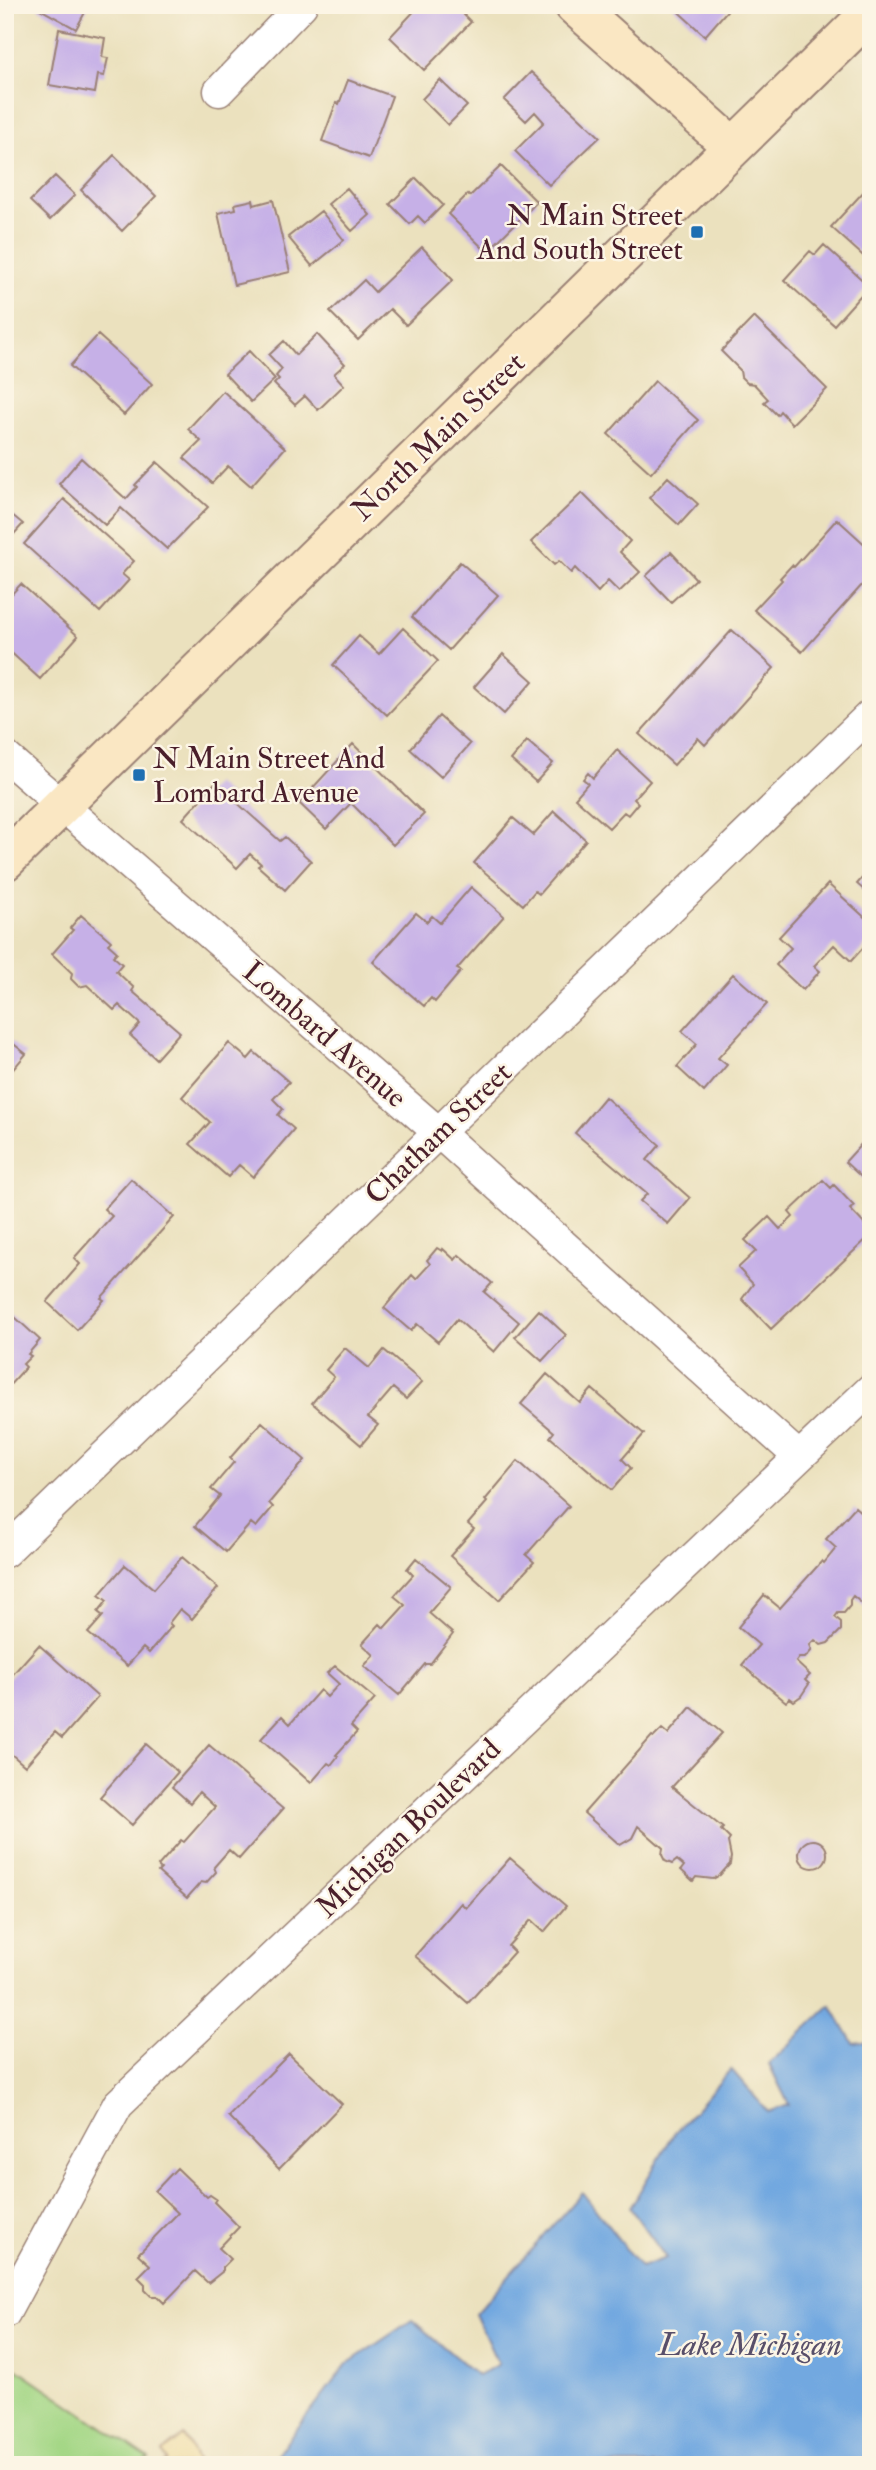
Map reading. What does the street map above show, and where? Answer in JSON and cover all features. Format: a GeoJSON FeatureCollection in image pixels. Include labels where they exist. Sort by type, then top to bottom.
{"type":"FeatureCollection","features":[{"type":"Feature","properties":{"kind":"main road"},"geometry":{"type":"LineString","coordinates":[[574,5],[733,148]]}},
{"type":"Feature","properties":{"kind":"main road","name":"North Main Street"},"geometry":{"type":"LineString","coordinates":[[5,861],[871,12]]}},
{"type":"Feature","properties":{"kind":"street"},"geometry":{"type":"LineString","coordinates":[[219,91],[302,5]]}},
{"type":"Feature","properties":{"kind":"street","name":"Chatham Street"},"geometry":{"type":"LineString","coordinates":[[5,1552],[871,715]]}},
{"type":"Feature","properties":{"kind":"street","name":"Lombard Avenue"},"geometry":{"type":"LineString","coordinates":[[5,756],[438,1132],[799,1457]]}},
{"type":"Feature","properties":{"kind":"street","name":"Michigan Boulevard"},"geometry":{"type":"LineString","coordinates":[[5,2313],[118,2104],[871,1389]]}},
{"type":"Feature","properties":{"kind":"green space"},"geometry":{"type":"Polygon","coordinates":[[[12,2365],[149,2459],[138,2465],[5,2465],[5,2370],[12,2365]]]}},
{"type":"Feature","properties":{"kind":"sand"},"geometry":{"type":"Polygon","coordinates":[[[184,2435],[198,2462],[196,2465],[163,2465],[167,2461],[163,2452],[184,2435]]]}},
{"type":"Feature","properties":{"kind":"water","name":"Lake Michigan"},"geometry":{"type":"Polygon","coordinates":[[[831,2005],[853,2043],[871,2041],[871,2465],[269,2465],[347,2364],[412,2320],[478,2376],[498,2364],[475,2314],[582,2192],[640,2267],[666,2258],[630,2208],[673,2135],[731,2069],[768,2112],[789,2105],[769,2064],[831,2005]]]}},
{"type":"Feature","properties":{"kind":"building"},"geometry":{"type":"Polygon","coordinates":[[[40,5],[89,5],[76,29],[38,8],[40,5]]]}},
{"type":"Feature","properties":{"kind":"building"},"geometry":{"type":"Polygon","coordinates":[[[420,5],[454,5],[471,22],[424,70],[390,37],[420,5]]]}},
{"type":"Feature","properties":{"kind":"building"},"geometry":{"type":"Polygon","coordinates":[[[671,5],[732,5],[705,36],[671,5]]]}},
{"type":"Feature","properties":{"kind":"building"},"geometry":{"type":"Polygon","coordinates":[[[59,29],[105,38],[102,57],[108,58],[104,76],[98,75],[95,93],[49,85],[59,29]]]}},
{"type":"Feature","properties":{"kind":"building"},"geometry":{"type":"Polygon","coordinates":[[[531,72],[600,137],[549,185],[515,151],[544,122],[535,112],[526,121],[504,100],[531,72]]]}},
{"type":"Feature","properties":{"kind":"building"},"geometry":{"type":"Polygon","coordinates":[[[348,80],[392,96],[369,158],[322,141],[348,80]]]}},
{"type":"Feature","properties":{"kind":"building"},"geometry":{"type":"Polygon","coordinates":[[[440,80],[467,106],[448,125],[422,99],[440,80]]]}},
{"type":"Feature","properties":{"kind":"building"},"geometry":{"type":"Polygon","coordinates":[[[114,155],[156,196],[122,231],[81,190],[114,155]]]}},
{"type":"Feature","properties":{"kind":"building"},"geometry":{"type":"Polygon","coordinates":[[[501,166],[537,202],[487,252],[448,214],[501,166]]]}},
{"type":"Feature","properties":{"kind":"building"},"geometry":{"type":"Polygon","coordinates":[[[55,176],[75,195],[50,220],[30,201],[55,176]]]}},
{"type":"Feature","properties":{"kind":"building"},"geometry":{"type":"Polygon","coordinates":[[[416,178],[443,205],[425,223],[418,216],[410,224],[390,204],[416,178]]]}},
{"type":"Feature","properties":{"kind":"building"},"geometry":{"type":"Polygon","coordinates":[[[347,188],[370,215],[352,231],[328,204],[347,188]]]}},
{"type":"Feature","properties":{"kind":"building"},"geometry":{"type":"Polygon","coordinates":[[[867,188],[871,192],[871,263],[831,227],[867,188]]]}},
{"type":"Feature","properties":{"kind":"building"},"geometry":{"type":"Polygon","coordinates":[[[253,200],[254,205],[273,200],[290,272],[234,285],[218,213],[236,209],[235,204],[253,200]]]}},
{"type":"Feature","properties":{"kind":"building"},"geometry":{"type":"Polygon","coordinates":[[[321,211],[344,240],[312,266],[288,237],[321,211]]]}},
{"type":"Feature","properties":{"kind":"building"},"geometry":{"type":"Polygon","coordinates":[[[824,245],[869,286],[834,325],[784,280],[810,251],[815,255],[824,245]]]}},
{"type":"Feature","properties":{"kind":"building"},"geometry":{"type":"Polygon","coordinates":[[[422,247],[453,280],[406,325],[390,309],[358,340],[330,312],[364,280],[375,292],[422,247]]]}},
{"type":"Feature","properties":{"kind":"building"},"geometry":{"type":"Polygon","coordinates":[[[754,317],[827,389],[792,424],[780,411],[777,415],[764,402],[768,399],[754,384],[747,383],[741,377],[740,370],[721,351],[754,317]]]}},
{"type":"Feature","properties":{"kind":"building"},"geometry":{"type":"Polygon","coordinates":[[[317,334],[345,364],[334,374],[344,385],[318,410],[305,396],[295,405],[274,384],[282,369],[269,355],[284,341],[296,355],[317,334]]]}},
{"type":"Feature","properties":{"kind":"building"},"geometry":{"type":"Polygon","coordinates":[[[98,335],[152,384],[124,415],[70,366],[98,335]]]}},
{"type":"Feature","properties":{"kind":"building"},"geometry":{"type":"Polygon","coordinates":[[[249,351],[275,379],[251,402],[225,374],[249,351]]]}},
{"type":"Feature","properties":{"kind":"building"},"geometry":{"type":"Polygon","coordinates":[[[655,381],[698,420],[651,473],[608,434],[655,381]]]}},
{"type":"Feature","properties":{"kind":"building"},"geometry":{"type":"Polygon","coordinates":[[[223,391],[285,448],[251,486],[228,466],[212,483],[184,458],[201,441],[188,429],[223,391]]]}},
{"type":"Feature","properties":{"kind":"building"},"geometry":{"type":"Polygon","coordinates":[[[81,458],[126,499],[157,462],[208,507],[167,549],[121,508],[105,525],[59,484],[81,458]]]}},
{"type":"Feature","properties":{"kind":"building"},"geometry":{"type":"Polygon","coordinates":[[[668,477],[698,504],[679,525],[649,498],[668,477]]]}},
{"type":"Feature","properties":{"kind":"building"},"geometry":{"type":"Polygon","coordinates":[[[582,493],[630,541],[620,552],[640,572],[619,592],[608,581],[598,592],[575,568],[571,573],[559,561],[554,565],[531,542],[582,493]]]}},
{"type":"Feature","properties":{"kind":"building"},"geometry":{"type":"Polygon","coordinates":[[[64,499],[134,561],[122,574],[129,580],[100,612],[24,544],[64,499]]]}},
{"type":"Feature","properties":{"kind":"building"},"geometry":{"type":"Polygon","coordinates":[[[5,509],[23,524],[5,544],[5,509]]]}},
{"type":"Feature","properties":{"kind":"building"},"geometry":{"type":"Polygon","coordinates":[[[837,519],[871,550],[871,575],[802,652],[754,610],[782,580],[780,578],[792,565],[794,567],[837,519]]]}},
{"type":"Feature","properties":{"kind":"building"},"geometry":{"type":"Polygon","coordinates":[[[671,552],[696,579],[671,602],[646,576],[671,552]]]}},
{"type":"Feature","properties":{"kind":"building"},"geometry":{"type":"Polygon","coordinates":[[[460,562],[498,595],[449,650],[412,617],[460,562]]]}},
{"type":"Feature","properties":{"kind":"building"},"geometry":{"type":"Polygon","coordinates":[[[21,584],[78,636],[40,679],[5,647],[5,594],[9,597],[21,584]]]}},
{"type":"Feature","properties":{"kind":"building"},"geometry":{"type":"Polygon","coordinates":[[[403,628],[438,661],[387,715],[333,665],[359,636],[379,654],[403,628]]]}},
{"type":"Feature","properties":{"kind":"building"},"geometry":{"type":"Polygon","coordinates":[[[732,630],[774,668],[705,745],[698,738],[674,765],[639,734],[732,630]]]}},
{"type":"Feature","properties":{"kind":"building"},"geometry":{"type":"Polygon","coordinates":[[[503,654],[533,681],[504,714],[474,687],[503,654]]]}},
{"type":"Feature","properties":{"kind":"building"},"geometry":{"type":"Polygon","coordinates":[[[439,716],[470,744],[441,777],[410,749],[439,716]]]}},
{"type":"Feature","properties":{"kind":"building"},"geometry":{"type":"Polygon","coordinates":[[[527,741],[553,763],[536,782],[511,760],[527,741]]]}},
{"type":"Feature","properties":{"kind":"building"},"geometry":{"type":"Polygon","coordinates":[[[353,744],[424,814],[393,845],[351,803],[326,829],[299,803],[353,744]]]}},
{"type":"Feature","properties":{"kind":"building"},"geometry":{"type":"Polygon","coordinates":[[[617,750],[650,781],[634,799],[638,803],[628,815],[624,812],[609,828],[575,798],[588,783],[583,779],[588,773],[593,778],[617,750]]]}},
{"type":"Feature","properties":{"kind":"building"},"geometry":{"type":"Polygon","coordinates":[[[215,783],[280,841],[285,837],[311,861],[285,890],[258,866],[261,864],[250,854],[237,868],[183,819],[215,783]]]}},
{"type":"Feature","properties":{"kind":"building"},"geometry":{"type":"Polygon","coordinates":[[[554,811],[586,840],[539,894],[535,891],[523,905],[474,863],[513,818],[533,835],[554,811]]]}},
{"type":"Feature","properties":{"kind":"building"},"geometry":{"type":"Polygon","coordinates":[[[871,868],[871,896],[857,884],[871,868]]]}},
{"type":"Feature","properties":{"kind":"building"},"geometry":{"type":"Polygon","coordinates":[[[828,884],[871,923],[871,939],[851,961],[834,945],[814,966],[820,971],[803,990],[776,965],[791,948],[779,937],[828,884]]]}},
{"type":"Feature","properties":{"kind":"building"},"geometry":{"type":"Polygon","coordinates":[[[471,887],[504,916],[457,969],[461,971],[435,1002],[431,998],[424,1006],[373,962],[416,913],[427,922],[432,916],[440,923],[471,887]]]}},
{"type":"Feature","properties":{"kind":"building"},"geometry":{"type":"Polygon","coordinates":[[[81,915],[111,941],[108,944],[117,952],[113,956],[122,964],[116,971],[134,988],[132,991],[180,1032],[156,1059],[130,1035],[140,1024],[119,1005],[114,1010],[87,985],[79,987],[71,979],[72,973],[52,954],[73,930],[70,928],[81,915]]]}},
{"type":"Feature","properties":{"kind":"building"},"geometry":{"type":"Polygon","coordinates":[[[733,974],[767,1004],[718,1058],[727,1065],[704,1092],[677,1067],[697,1044],[682,1031],[733,974]]]}},
{"type":"Feature","properties":{"kind":"building"},"geometry":{"type":"Polygon","coordinates":[[[5,1037],[26,1054],[5,1079],[5,1037]]]}},
{"type":"Feature","properties":{"kind":"building"},"geometry":{"type":"Polygon","coordinates":[[[229,1043],[248,1059],[254,1052],[289,1082],[273,1099],[283,1109],[278,1115],[294,1129],[253,1177],[239,1165],[228,1177],[190,1144],[210,1122],[182,1097],[229,1043]]]}},
{"type":"Feature","properties":{"kind":"building"},"geometry":{"type":"Polygon","coordinates":[[[605,1097],[660,1145],[647,1160],[690,1198],[668,1224],[640,1201],[647,1194],[575,1133],[605,1097]]]}},
{"type":"Feature","properties":{"kind":"building"},"geometry":{"type":"Polygon","coordinates":[[[865,1140],[871,1145],[871,1186],[845,1162],[865,1140]]]}},
{"type":"Feature","properties":{"kind":"building"},"geometry":{"type":"Polygon","coordinates":[[[131,1179],[174,1217],[101,1298],[104,1300],[77,1330],[47,1302],[80,1264],[74,1258],[112,1216],[104,1209],[131,1179]]]}},
{"type":"Feature","properties":{"kind":"building"},"geometry":{"type":"Polygon","coordinates":[[[823,1180],[831,1188],[834,1185],[854,1206],[850,1209],[871,1231],[871,1235],[771,1329],[742,1299],[753,1284],[738,1268],[756,1251],[745,1240],[769,1217],[780,1229],[793,1217],[789,1212],[823,1180]]]}},
{"type":"Feature","properties":{"kind":"building"},"geometry":{"type":"Polygon","coordinates":[[[437,1248],[442,1251],[443,1249],[455,1260],[459,1255],[492,1283],[484,1292],[519,1322],[494,1352],[457,1319],[438,1342],[417,1324],[411,1331],[384,1308],[412,1275],[416,1279],[430,1264],[427,1260],[437,1248]]]}},
{"type":"Feature","properties":{"kind":"building"},"geometry":{"type":"Polygon","coordinates":[[[5,1308],[40,1340],[28,1354],[31,1356],[23,1364],[26,1367],[7,1388],[5,1386],[5,1308]]]}},
{"type":"Feature","properties":{"kind":"building"},"geometry":{"type":"Polygon","coordinates":[[[539,1310],[566,1335],[542,1361],[515,1337],[539,1310]]]}},
{"type":"Feature","properties":{"kind":"building"},"geometry":{"type":"Polygon","coordinates":[[[345,1348],[369,1368],[384,1350],[422,1382],[406,1399],[393,1388],[368,1417],[378,1425],[361,1445],[312,1403],[334,1377],[326,1370],[345,1348]]]}},
{"type":"Feature","properties":{"kind":"building"},"geometry":{"type":"Polygon","coordinates":[[[547,1374],[580,1403],[592,1389],[644,1434],[622,1459],[631,1468],[612,1490],[550,1437],[554,1432],[521,1404],[547,1374]]]}},
{"type":"Feature","properties":{"kind":"building"},"geometry":{"type":"Polygon","coordinates":[[[262,1422],[305,1460],[269,1503],[273,1507],[256,1527],[251,1523],[226,1552],[195,1526],[220,1496],[211,1489],[234,1462],[230,1458],[262,1422]]]}},
{"type":"Feature","properties":{"kind":"building"},"geometry":{"type":"Polygon","coordinates":[[[518,1461],[569,1506],[526,1555],[534,1562],[499,1600],[450,1556],[474,1529],[468,1524],[487,1502],[485,1500],[518,1461]]]}},
{"type":"Feature","properties":{"kind":"building"},"geometry":{"type":"Polygon","coordinates":[[[855,1507],[871,1521],[871,1611],[853,1596],[844,1613],[838,1613],[835,1617],[841,1622],[841,1630],[828,1643],[821,1645],[815,1640],[810,1645],[812,1650],[805,1658],[799,1658],[796,1662],[810,1675],[805,1680],[809,1684],[801,1696],[794,1701],[790,1698],[786,1702],[742,1665],[759,1645],[738,1627],[764,1595],[780,1608],[822,1561],[824,1563],[836,1548],[826,1539],[855,1507]]]}},
{"type":"Feature","properties":{"kind":"building"},"geometry":{"type":"Polygon","coordinates":[[[182,1557],[218,1588],[192,1619],[180,1609],[169,1623],[172,1626],[149,1653],[143,1648],[127,1666],[88,1633],[103,1616],[98,1612],[107,1601],[99,1595],[125,1565],[154,1589],[182,1557]]]}},
{"type":"Feature","properties":{"kind":"building"},"geometry":{"type":"Polygon","coordinates":[[[416,1558],[451,1587],[429,1613],[453,1634],[430,1664],[425,1664],[399,1695],[364,1666],[374,1655],[362,1644],[380,1624],[384,1628],[405,1605],[394,1596],[413,1575],[407,1569],[416,1558]]]}},
{"type":"Feature","properties":{"kind":"building"},"geometry":{"type":"Polygon","coordinates":[[[39,1645],[98,1697],[62,1738],[55,1732],[25,1766],[10,1753],[5,1758],[5,1683],[39,1645]]]}},
{"type":"Feature","properties":{"kind":"building"},"geometry":{"type":"Polygon","coordinates":[[[335,1666],[375,1699],[351,1726],[357,1732],[336,1755],[338,1756],[331,1765],[328,1763],[311,1783],[261,1739],[282,1716],[290,1724],[320,1690],[327,1697],[339,1684],[327,1673],[335,1666]]]}},
{"type":"Feature","properties":{"kind":"building"},"geometry":{"type":"Polygon","coordinates":[[[691,1707],[722,1733],[672,1787],[723,1828],[721,1830],[730,1839],[728,1842],[731,1857],[730,1864],[720,1875],[713,1879],[696,1877],[693,1881],[681,1870],[684,1866],[677,1860],[672,1864],[665,1861],[663,1848],[638,1826],[632,1838],[620,1845],[584,1813],[652,1736],[662,1729],[668,1734],[691,1707]]]}},
{"type":"Feature","properties":{"kind":"building"},"geometry":{"type":"Polygon","coordinates":[[[146,1744],[178,1772],[132,1825],[100,1797],[146,1744]]]}},
{"type":"Feature","properties":{"kind":"building"},"geometry":{"type":"Polygon","coordinates":[[[209,1745],[283,1809],[239,1859],[229,1850],[214,1867],[216,1872],[206,1883],[201,1882],[187,1898],[158,1872],[161,1869],[158,1866],[215,1807],[199,1792],[190,1803],[172,1787],[209,1745]]]}},
{"type":"Feature","properties":{"kind":"building"},"geometry":{"type":"Polygon","coordinates":[[[813,1840],[823,1844],[827,1854],[823,1864],[813,1868],[803,1864],[799,1854],[803,1844],[813,1840]]]}},
{"type":"Feature","properties":{"kind":"building"},"geometry":{"type":"Polygon","coordinates":[[[510,1858],[566,1906],[544,1932],[531,1920],[508,1946],[514,1952],[468,2003],[415,1956],[461,1903],[466,1908],[510,1858]]]}},
{"type":"Feature","properties":{"kind":"building"},"geometry":{"type":"Polygon","coordinates":[[[289,2054],[342,2104],[279,2169],[228,2116],[289,2054]]]}},
{"type":"Feature","properties":{"kind":"building"},"geometry":{"type":"Polygon","coordinates":[[[177,2168],[207,2197],[210,2195],[216,2199],[214,2202],[239,2227],[219,2248],[231,2259],[223,2267],[223,2271],[208,2283],[195,2271],[164,2303],[145,2290],[145,2284],[138,2277],[150,2265],[138,2254],[178,2213],[155,2191],[177,2168]]]}},
{"type":"Feature","properties":{"kind":"place","name":"N Main Street And South Street"},"geometry":{"type":"Point","coordinates":[697,232]}},
{"type":"Feature","properties":{"kind":"place","name":"N Main Street And Lombard Avenue"},"geometry":{"type":"Point","coordinates":[139,775]}}]}
